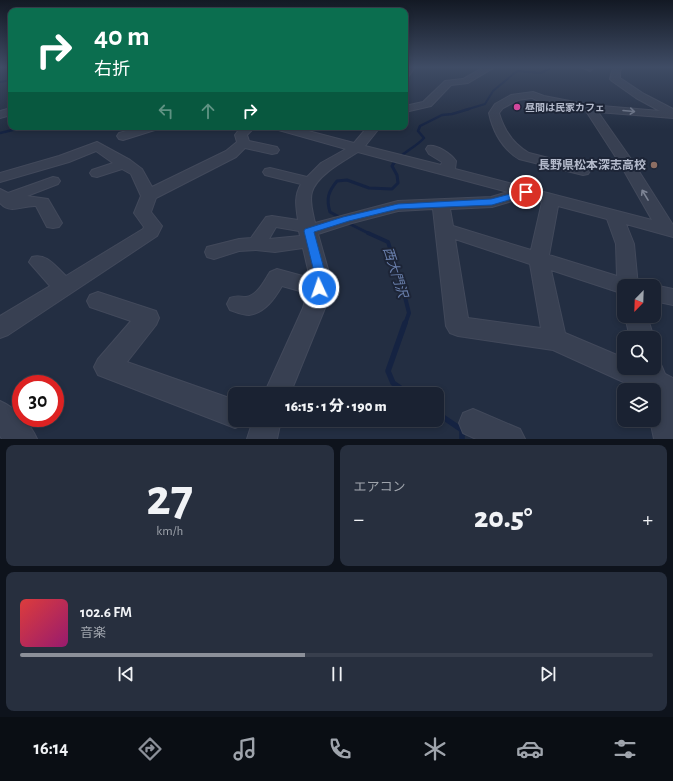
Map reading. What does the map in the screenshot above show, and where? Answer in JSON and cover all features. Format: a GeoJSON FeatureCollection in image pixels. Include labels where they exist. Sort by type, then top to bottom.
{"type":"FeatureCollection","features":[{"type":"Feature","properties":{"kind":"street"},"geometry":{"type":"LineString","coordinates":[[408,108],[427,104],[444,87]]}},
{"type":"Feature","properties":{"kind":"street"},"geometry":{"type":"LineString","coordinates":[[627,87],[673,114]]}},
{"type":"Feature","properties":{"kind":"street"},"geometry":{"type":"LineString","coordinates":[[584,171],[524,156],[516,152],[498,126],[494,113],[499,106],[515,97],[533,95],[541,99],[590,108],[673,114]]}},
{"type":"Feature","properties":{"kind":"street"},"geometry":{"type":"LineString","coordinates":[[590,108],[669,230]]}},
{"type":"Feature","properties":{"kind":"street"},"geometry":{"type":"LineString","coordinates":[[123,136],[144,130]]}},
{"type":"Feature","properties":{"kind":"street"},"geometry":{"type":"LineString","coordinates":[[289,130],[614,214],[669,230]]}},
{"type":"Feature","properties":{"kind":"street"},"geometry":{"type":"LineString","coordinates":[[280,387],[314,308],[321,280],[309,233],[303,201],[304,192],[326,166],[356,148],[371,130]]}},
{"type":"Feature","properties":{"kind":"street"},"geometry":{"type":"LineString","coordinates":[[0,328],[151,232],[153,226],[142,213],[149,196],[231,154],[246,135],[272,150]]}},
{"type":"Feature","properties":{"kind":"street"},"geometry":{"type":"LineString","coordinates":[[0,178],[64,159],[97,146],[137,172],[149,196]]}},
{"type":"Feature","properties":{"kind":"street"},"geometry":{"type":"LineString","coordinates":[[433,149],[449,161],[447,172]]}},
{"type":"Feature","properties":{"kind":"street"},"geometry":{"type":"LineString","coordinates":[[97,173],[125,163]]}},
{"type":"Feature","properties":{"kind":"street"},"geometry":{"type":"LineString","coordinates":[[270,172],[311,182]]}},
{"type":"Feature","properties":{"kind":"street"},"geometry":{"type":"LineString","coordinates":[[53,181],[3,197],[11,205],[27,201],[42,202],[53,223]]}},
{"type":"Feature","properties":{"kind":"street"},"geometry":{"type":"LineString","coordinates":[[214,252],[239,245],[256,244],[275,246],[343,220],[398,206],[492,202],[526,192]]}},
{"type":"Feature","properties":{"kind":"street"},"geometry":{"type":"LineString","coordinates":[[551,198],[539,259],[555,340]]}},
{"type":"Feature","properties":{"kind":"street"},"geometry":{"type":"LineString","coordinates":[[441,205],[458,326],[555,340],[659,381],[669,439]]}},
{"type":"Feature","properties":{"kind":"street"},"geometry":{"type":"LineString","coordinates":[[614,214],[625,244],[628,279]]}},
{"type":"Feature","properties":{"kind":"street"},"geometry":{"type":"LineString","coordinates":[[256,244],[272,221],[309,233]]}},
{"type":"Feature","properties":{"kind":"street"},"geometry":{"type":"LineString","coordinates":[[445,230],[617,284]]}},
{"type":"Feature","properties":{"kind":"street"},"geometry":{"type":"LineString","coordinates":[[39,262],[64,287]]}},
{"type":"Feature","properties":{"kind":"street"},"geometry":{"type":"LineString","coordinates":[[238,304],[249,306],[266,296],[277,277],[319,288]]}},
{"type":"Feature","properties":{"kind":"street"},"geometry":{"type":"LineString","coordinates":[[661,294],[673,297]]}},
{"type":"Feature","properties":{"kind":"street"},"geometry":{"type":"LineString","coordinates":[[98,301],[148,318],[107,367],[228,411]]}},
{"type":"Feature","properties":{"kind":"street"},"geometry":{"type":"LineString","coordinates":[[0,415],[22,439]]}},
{"type":"Feature","properties":{"kind":"street"},"geometry":{"type":"LineString","coordinates":[[476,439],[472,423],[510,439]]}},
{"type":"Feature","properties":{"kind":"waterway","name":"西大門沢"},"geometry":{"type":"LineString","coordinates":[[465,110],[485,104],[493,91],[497,87]]}},
{"type":"Feature","properties":{"kind":"waterway","name":"西大門沢"},"geometry":{"type":"LineString","coordinates":[[393,164],[424,138],[418,131],[420,126],[442,115],[469,109]]}},
{"type":"Feature","properties":{"kind":"waterway"},"geometry":{"type":"LineString","coordinates":[[0,133],[12,130]]}},
{"type":"Feature","properties":{"kind":"waterway","name":"西大門沢"},"geometry":{"type":"LineString","coordinates":[[341,218],[330,212],[328,203],[330,192],[337,181],[347,180],[369,188],[392,189],[398,183],[397,175],[392,166],[394,163]]}},
{"type":"Feature","properties":{"kind":"waterway","name":"西大門沢"},"geometry":{"type":"LineString","coordinates":[[346,222],[368,233]]}},
{"type":"Feature","properties":{"kind":"waterway","name":"西大門沢"},"geometry":{"type":"LineString","coordinates":[[368,233],[388,242],[402,285],[409,313],[405,324]]}},
{"type":"Feature","properties":{"kind":"waterway","name":"西大門沢"},"geometry":{"type":"LineString","coordinates":[[399,387],[393,383],[388,371],[405,323]]}},
{"type":"Feature","properties":{"kind":"waterway","name":"西大門沢"},"geometry":{"type":"LineString","coordinates":[[444,418],[462,430],[462,439]]}},
{"type":"Feature","properties":{"kind":"place","name":"昼間は民家カフェ"},"geometry":{"type":"Point","coordinates":[517,107]}},
{"type":"Feature","properties":{"kind":"place","name":"長野県松本深志高校"},"geometry":{"type":"Point","coordinates":[654,165]}},
{"type":"Feature","properties":{"kind":"route"},"geometry":{"type":"LineString","coordinates":[[319,288],[321,280],[308,231],[346,219],[398,206],[492,202],[526,192]]}}]}
